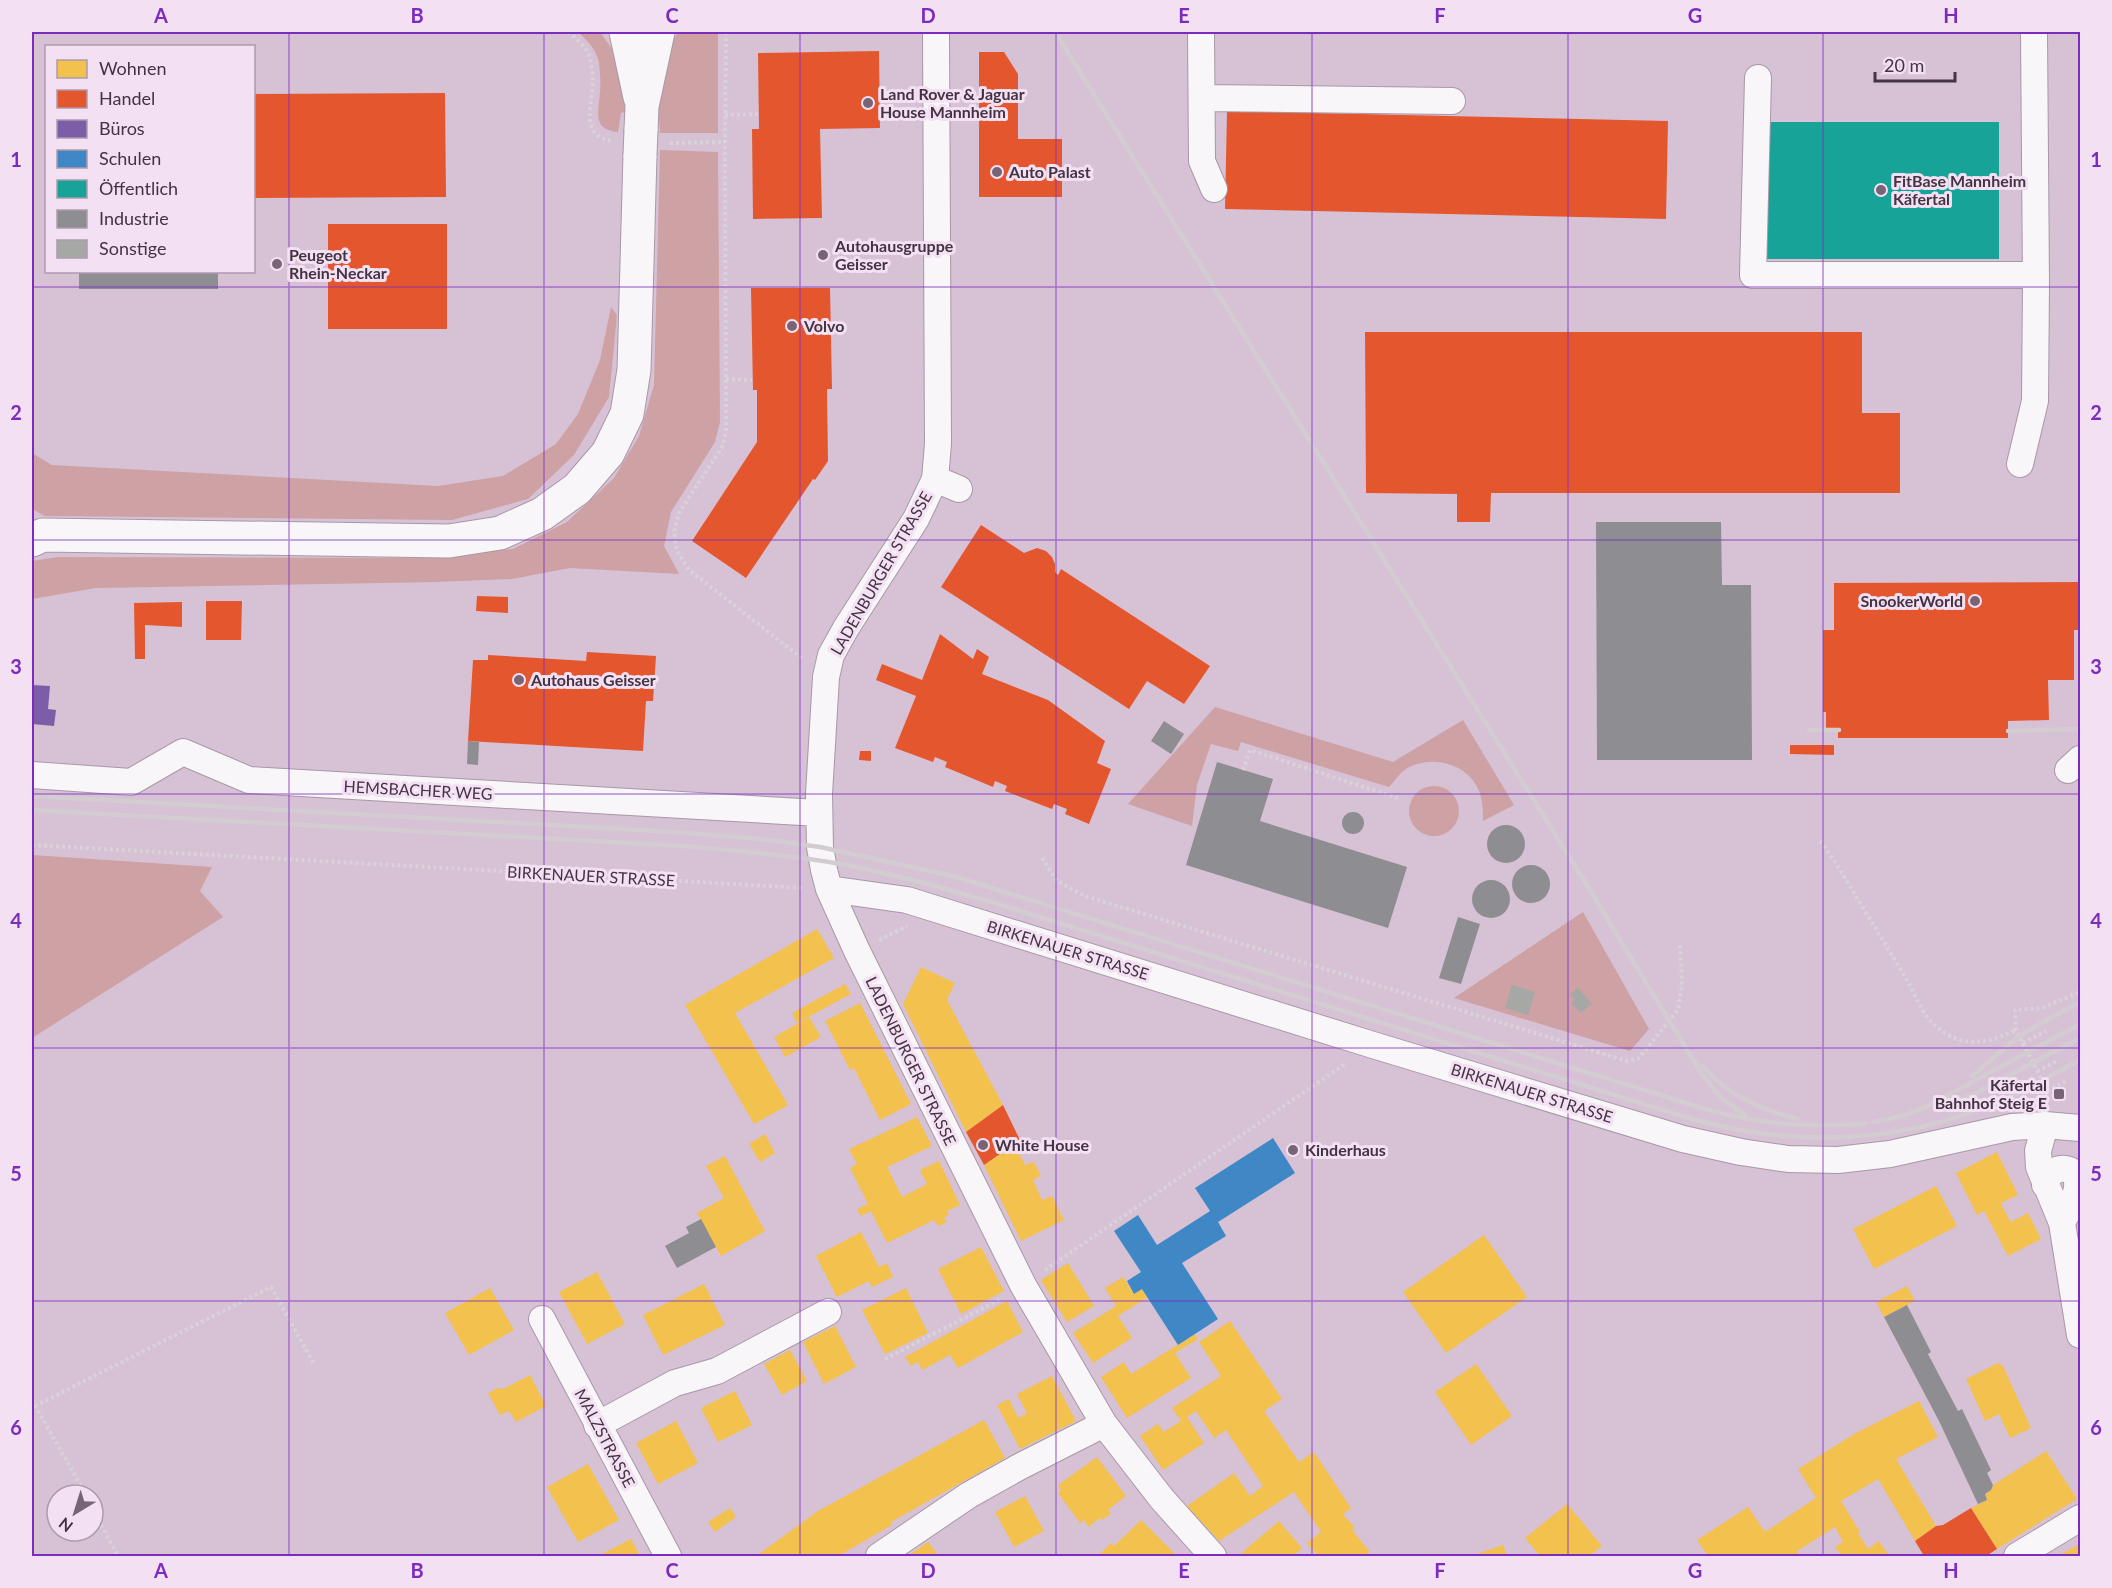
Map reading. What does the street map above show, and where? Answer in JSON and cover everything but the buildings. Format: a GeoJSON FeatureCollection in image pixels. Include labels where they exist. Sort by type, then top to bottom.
{"type":"FeatureCollection","features":[{"type":"Feature","properties":{"kind":"main road"},"geometry":{"type":"LineString","coordinates":[[35,535],[449,541],[500,533],[542,514],[577,489],[608,453],[627,414],[634,370],[641,135],[658,32]]}},
{"type":"Feature","properties":{"kind":"main road"},"geometry":{"type":"LineString","coordinates":[[623,34],[641,135]]}},
{"type":"Feature","properties":{"kind":"street","name":"LADENBURGER STRASSE"},"geometry":{"type":"LineString","coordinates":[[936,32],[938,444],[935,479],[915,519],[831,655],[826,677],[819,813],[822,862],[829,889],[857,951],[1023,1285],[1104,1424],[1162,1499],[1213,1557]]}},
{"type":"Feature","properties":{"kind":"street"},"geometry":{"type":"LineString","coordinates":[[1201,32],[1202,161],[1214,189]]}},
{"type":"Feature","properties":{"kind":"street"},"geometry":{"type":"LineString","coordinates":[[2020,464],[2035,401],[2034,32]]}},
{"type":"Feature","properties":{"kind":"street"},"geometry":{"type":"LineString","coordinates":[[1758,78],[1753,275],[2035,275]]}},
{"type":"Feature","properties":{"kind":"street"},"geometry":{"type":"LineString","coordinates":[[1203,98],[1452,100]]}},
{"type":"Feature","properties":{"kind":"street"},"geometry":{"type":"LineString","coordinates":[[935,479],[959,489]]}},
{"type":"Feature","properties":{"kind":"street","name":"HEMSBACHER WEG"},"geometry":{"type":"LineString","coordinates":[[32,774],[131,782],[183,752],[249,780],[819,813]]}},
{"type":"Feature","properties":{"kind":"street","name":"BIRKENAUER STRASSE"},"geometry":{"type":"LineString","coordinates":[[829,889],[907,900],[938,909],[1683,1139],[1788,1159],[1838,1160],[1890,1154],[2012,1127],[2045,1125],[2080,1128]]}},
{"type":"Feature","properties":{"kind":"street"},"geometry":{"type":"LineString","coordinates":[[2045,1125],[2038,1151],[2038,1167],[2062,1223],[2080,1335]]}},
{"type":"Feature","properties":{"kind":"street"},"geometry":{"type":"LineString","coordinates":[[597,1425],[675,1383],[717,1371],[828,1312]]}},
{"type":"Feature","properties":{"kind":"street","name":"MALZSTRASSE"},"geometry":{"type":"LineString","coordinates":[[542,1319],[668,1557]]}},
{"type":"Feature","properties":{"kind":"street"},"geometry":{"type":"LineString","coordinates":[[879,1557],[969,1495],[1104,1424]]}},
{"type":"Feature","properties":{"kind":"street"},"geometry":{"type":"LineString","coordinates":[[2017,1557],[2080,1518]]}},
{"type":"Feature","properties":{"kind":"path"},"geometry":{"type":"LineString","coordinates":[[568,32],[580,42],[588,56],[593,79],[589,119],[594,133],[602,140],[641,135],[724,141]]}},
{"type":"Feature","properties":{"kind":"path"},"geometry":{"type":"LineString","coordinates":[[726,32],[724,141],[726,431],[722,447],[679,513],[674,532],[676,551],[689,570],[799,656]]}},
{"type":"Feature","properties":{"kind":"path"},"geometry":{"type":"LineString","coordinates":[[725,115],[759,114]]}},
{"type":"Feature","properties":{"kind":"path"},"geometry":{"type":"LineString","coordinates":[[726,380],[752,380]]}},
{"type":"Feature","properties":{"kind":"path"},"geometry":{"type":"LineString","coordinates":[[1243,770],[1250,750],[1398,798]]}},
{"type":"Feature","properties":{"kind":"path"},"geometry":{"type":"LineString","coordinates":[[1820,841],[1902,973],[1923,1012],[1932,1023],[1950,1035],[1971,1042],[1990,1042],[2016,1030]]}},
{"type":"Feature","properties":{"kind":"path","name":"BIRKENAUER STRASSE"},"geometry":{"type":"LineString","coordinates":[[32,844],[829,889]]}},
{"type":"Feature","properties":{"kind":"path"},"geometry":{"type":"LineString","coordinates":[[1042,858],[1057,881],[1085,896],[1627,1061],[1640,1058],[1678,1010],[1682,985],[1680,942]]}},
{"type":"Feature","properties":{"kind":"path"},"geometry":{"type":"LineString","coordinates":[[857,951],[938,909]]}},
{"type":"Feature","properties":{"kind":"path"},"geometry":{"type":"LineString","coordinates":[[2045,1125],[2047,1091],[2016,1030],[2015,1010],[2042,1008],[2080,992]]}},
{"type":"Feature","properties":{"kind":"path"},"geometry":{"type":"LineString","coordinates":[[2023,1043],[2046,1031]]}},
{"type":"Feature","properties":{"kind":"path"},"geometry":{"type":"LineString","coordinates":[[885,1359],[1007,1296],[1373,1045]]}},
{"type":"Feature","properties":{"kind":"path"},"geometry":{"type":"LineString","coordinates":[[2037,1071],[2058,1060]]}},
{"type":"Feature","properties":{"kind":"path"},"geometry":{"type":"LineString","coordinates":[[2047,1091],[2068,1080]]}},
{"type":"Feature","properties":{"kind":"path"},"geometry":{"type":"LineString","coordinates":[[35,1406],[271,1287],[314,1364]]}},
{"type":"Feature","properties":{"kind":"path"},"geometry":{"type":"LineString","coordinates":[[32,1400],[79,1483]]}},
{"type":"Feature","properties":{"kind":"path"},"geometry":{"type":"LineString","coordinates":[[105,1532],[118,1557]]}},
{"type":"Feature","properties":{"kind":"shaded area"},"geometry":{"type":"Polygon","coordinates":[[[578,32],[600,32],[620,60],[625,112],[621,113],[618,132],[604,127],[598,118],[600,81],[598,58],[585,38],[578,32]]]}},
{"type":"Feature","properties":{"kind":"shaded area"},"geometry":{"type":"Polygon","coordinates":[[[679,32],[718,32],[718,133],[660,133],[659,80],[661,67],[671,43],[679,32]]]}},
{"type":"Feature","properties":{"kind":"shaded area"},"geometry":{"type":"Polygon","coordinates":[[[660,150],[718,152],[720,422],[715,442],[671,512],[664,546],[679,574],[570,568],[512,579],[96,588],[32,599],[32,561],[58,557],[417,558],[513,549],[567,522],[614,478],[639,436],[654,385],[660,150]]]}},
{"type":"Feature","properties":{"kind":"shaded area"},"geometry":{"type":"Polygon","coordinates":[[[611,307],[617,315],[609,397],[574,455],[528,499],[452,520],[45,516],[32,509],[32,453],[52,465],[438,486],[503,476],[556,444],[578,414],[600,360],[611,307]]]}},
{"type":"Feature","properties":{"kind":"shaded area"},"geometry":{"type":"Polygon","coordinates":[[[1215,707],[1393,762],[1463,720],[1514,805],[1483,821],[1483,807],[1476,785],[1461,770],[1441,762],[1420,763],[1410,767],[1401,773],[1389,787],[1241,742],[1238,751],[1211,744],[1197,785],[1192,826],[1128,804],[1215,707]]]}},
{"type":"Feature","properties":{"kind":"shaded area"},"geometry":{"type":"Polygon","coordinates":[[[1429,786],[1439,786],[1452,793],[1459,806],[1459,816],[1452,829],[1439,836],[1429,836],[1420,832],[1413,825],[1409,816],[1409,806],[1413,797],[1420,790],[1429,786]]]}},
{"type":"Feature","properties":{"kind":"shaded area"},"geometry":{"type":"Polygon","coordinates":[[[32,855],[212,867],[200,891],[223,917],[32,1038],[32,855]]]}},
{"type":"Feature","properties":{"kind":"shaded area"},"geometry":{"type":"Polygon","coordinates":[[[1583,912],[1649,1029],[1630,1051],[1454,998],[1583,912]]]}},
{"type":"Feature","properties":{"kind":"tram line"},"geometry":{"type":"LineString","coordinates":[[1864,1124],[1874,1122]]}},
{"type":"Feature","properties":{"kind":"railway"},"geometry":{"type":"LineString","coordinates":[[1055,32],[1588,887],[1701,1073],[1721,1098],[1745,1115]]}},
{"type":"Feature","properties":{"kind":"railway"},"geometry":{"type":"LineString","coordinates":[[2008,731],[2080,729]]}},
{"type":"Feature","properties":{"kind":"railway"},"geometry":{"type":"LineString","coordinates":[[1809,730],[1839,730]]}},
{"type":"Feature","properties":{"kind":"railway"},"geometry":{"type":"LineString","coordinates":[[32,796],[658,831],[762,839],[820,847],[953,876],[1712,1111],[1787,1124],[1864,1124]]}},
{"type":"Feature","properties":{"kind":"railway"},"geometry":{"type":"LineString","coordinates":[[32,810],[682,846],[785,856],[846,865],[908,879],[990,902],[1692,1119],[1770,1134],[1847,1137],[1923,1126],[1961,1116],[1999,1102],[2080,1060]]}},
{"type":"Feature","properties":{"kind":"railway"},"geometry":{"type":"LineString","coordinates":[[1972,1076],[2019,1036],[2080,1002]]}},
{"type":"Feature","properties":{"kind":"railway"},"geometry":{"type":"LineString","coordinates":[[1874,1122],[1903,1116],[1928,1106],[2080,1024]]}},
{"type":"Feature","properties":{"kind":"railway"},"geometry":{"type":"LineString","coordinates":[[1935,1109],[1978,1092],[2080,1038]]}},
{"type":"Feature","properties":{"kind":"railway"},"geometry":{"type":"LineString","coordinates":[[1703,1066],[1723,1085],[1746,1100],[1798,1119]]}},
{"type":"Feature","properties":{"kind":"place","name":"Land Rover & Jaguar House Mannheim"},"geometry":{"type":"Point","coordinates":[868,103]}},
{"type":"Feature","properties":{"kind":"place","name":"Auto Palast"},"geometry":{"type":"Point","coordinates":[997,172]}},
{"type":"Feature","properties":{"kind":"place","name":"FitBase Mannheim Käfertal"},"geometry":{"type":"Point","coordinates":[1881,190]}},
{"type":"Feature","properties":{"kind":"place","name":"Autohausgruppe Geisser"},"geometry":{"type":"Point","coordinates":[823,255]}},
{"type":"Feature","properties":{"kind":"place","name":"Peugeot Rhein-Neckar"},"geometry":{"type":"Point","coordinates":[277,264]}},
{"type":"Feature","properties":{"kind":"place","name":"Volvo"},"geometry":{"type":"Point","coordinates":[792,326]}},
{"type":"Feature","properties":{"kind":"place","name":"SnookerWorld"},"geometry":{"type":"Point","coordinates":[1975,601]}},
{"type":"Feature","properties":{"kind":"place","name":"Autohaus Geisser"},"geometry":{"type":"Point","coordinates":[519,680]}},
{"type":"Feature","properties":{"kind":"place","name":"Käfertal Bahnhof Steig E"},"geometry":{"type":"Point","coordinates":[2059,1094]}},
{"type":"Feature","properties":{"kind":"place","name":"White House"},"geometry":{"type":"Point","coordinates":[983,1145]}},
{"type":"Feature","properties":{"kind":"place","name":"Kinderhaus"},"geometry":{"type":"Point","coordinates":[1293,1150]}}]}
